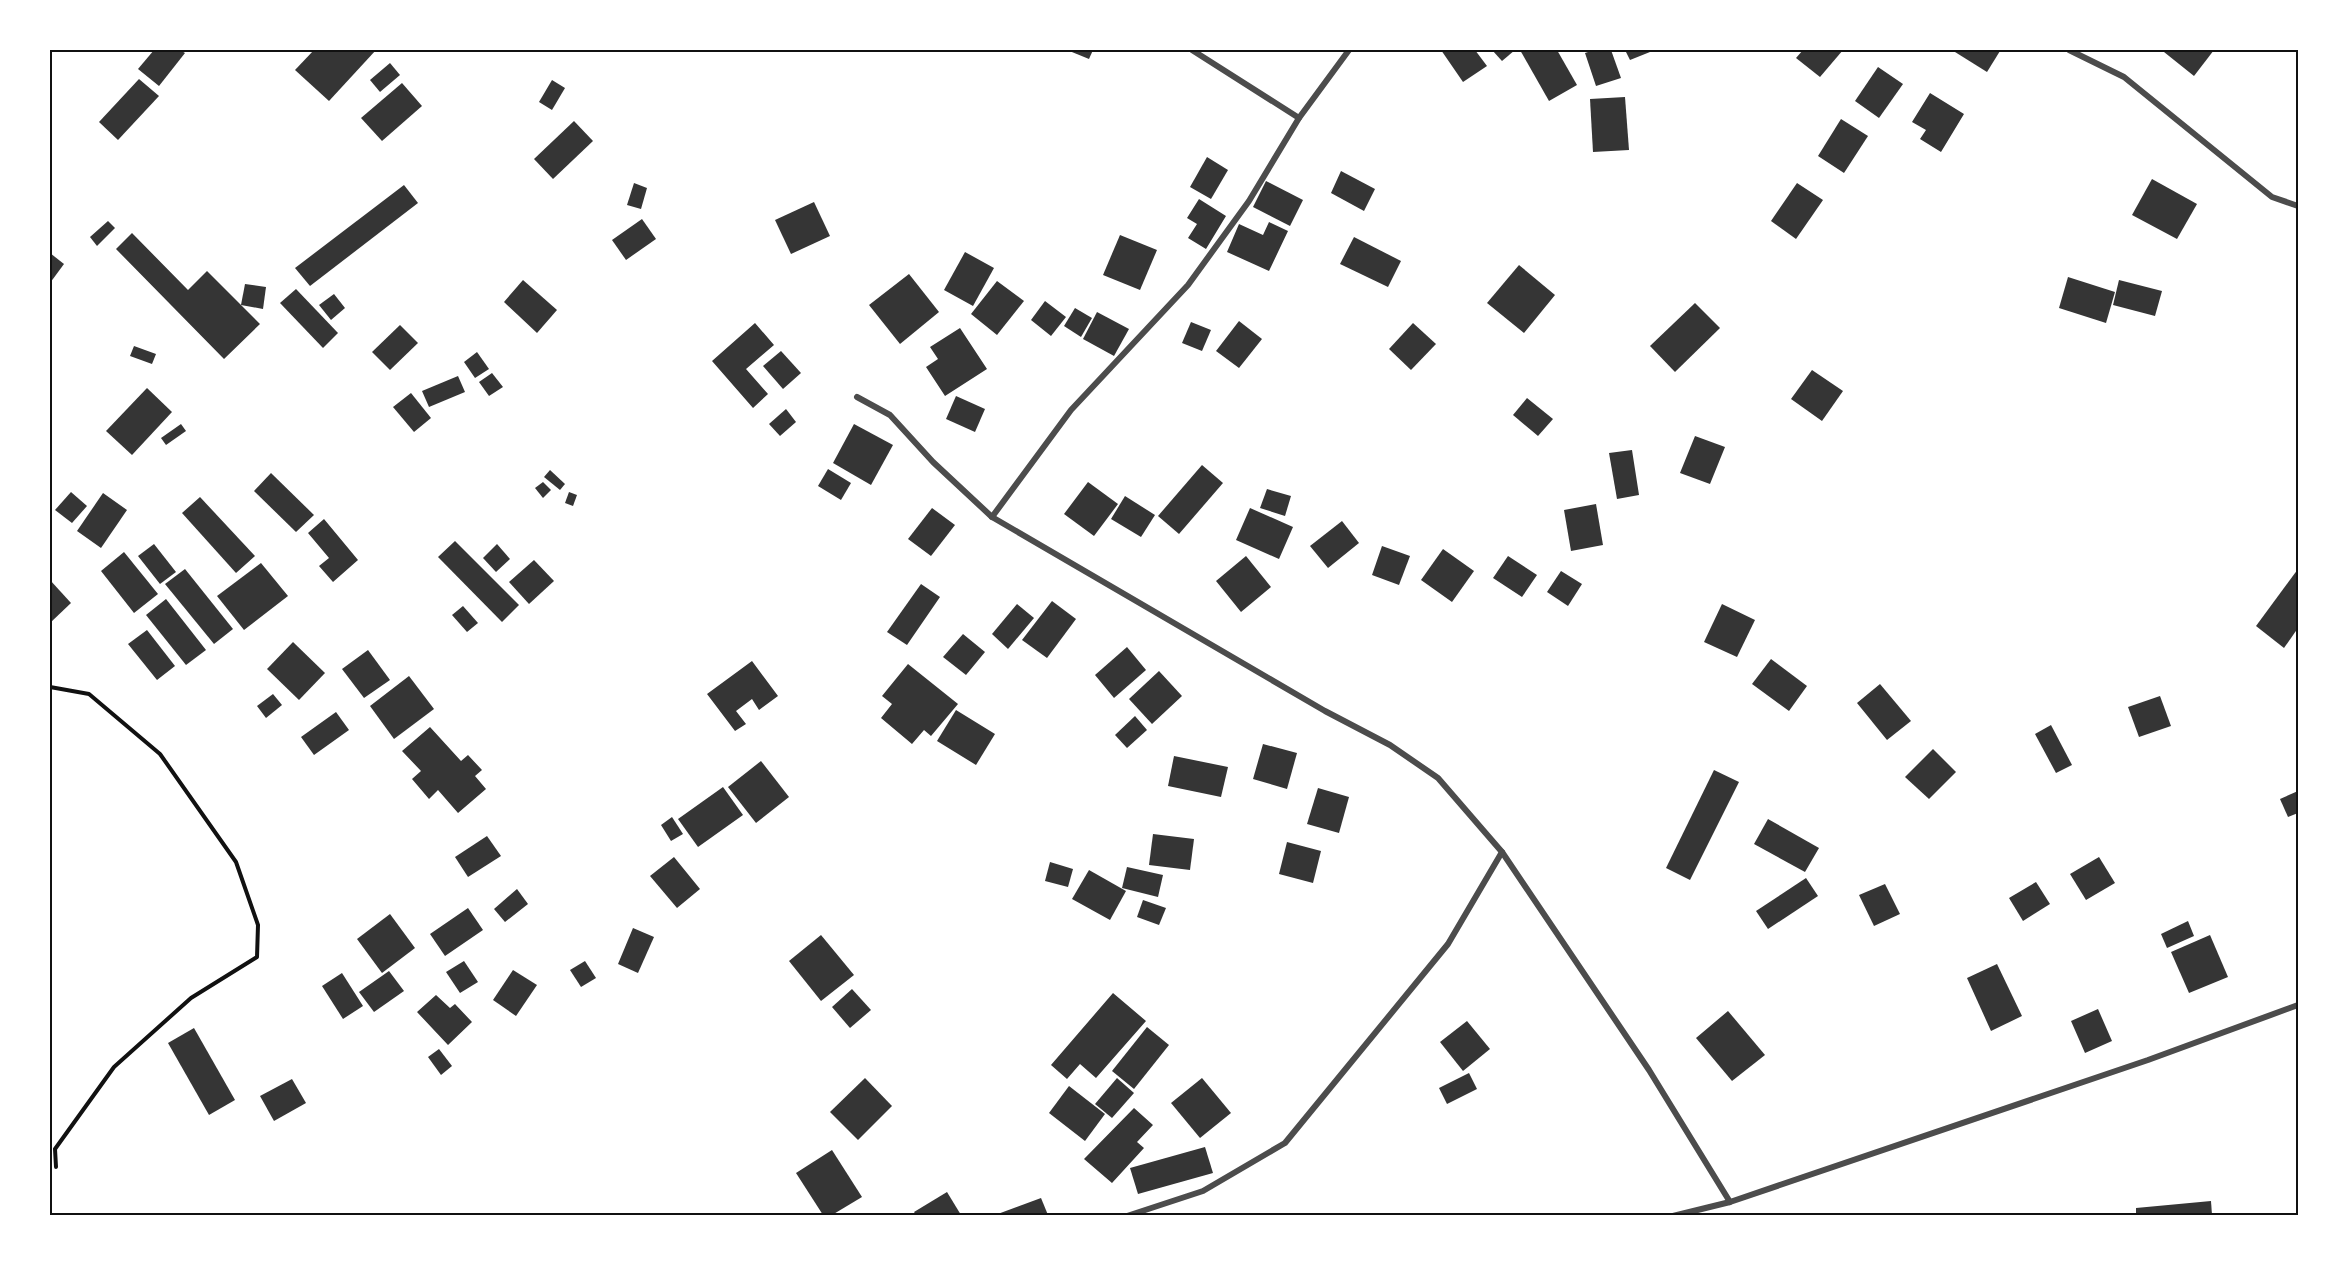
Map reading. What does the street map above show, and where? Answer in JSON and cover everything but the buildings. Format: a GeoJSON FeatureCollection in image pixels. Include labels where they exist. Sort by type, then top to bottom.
{"type":"FeatureCollection","features":[{"type":"Feature","properties":{"kind":"street"},"geometry":{"type":"LineString","coordinates":[[1192,50],[1299,118]]}},
{"type":"Feature","properties":{"kind":"street"},"geometry":{"type":"LineString","coordinates":[[992,517],[1071,410],[1188,285],[1249,201],[1299,118],[1349,50]]}},
{"type":"Feature","properties":{"kind":"street"},"geometry":{"type":"LineString","coordinates":[[2069,50],[2124,77],[2272,197],[2298,206]]}},
{"type":"Feature","properties":{"kind":"street"},"geometry":{"type":"LineString","coordinates":[[857,397],[890,415],[933,462],[992,517],[1325,711],[1390,745],[1438,778],[1502,852],[1649,1070],[1730,1202]]}},
{"type":"Feature","properties":{"kind":"street"},"geometry":{"type":"LineString","coordinates":[[1127,1215],[1203,1191],[1285,1143],[1448,944],[1502,852]]}},
{"type":"Feature","properties":{"kind":"street"},"geometry":{"type":"LineString","coordinates":[[1673,1215],[1730,1202],[2148,1060],[2298,1005]]}},
{"type":"Feature","properties":{"kind":"path"},"geometry":{"type":"LineString","coordinates":[[50,687],[89,694],[160,754],[236,862],[258,925],[257,957],[191,998],[114,1067],[55,1149],[56,1167]]}}]}
